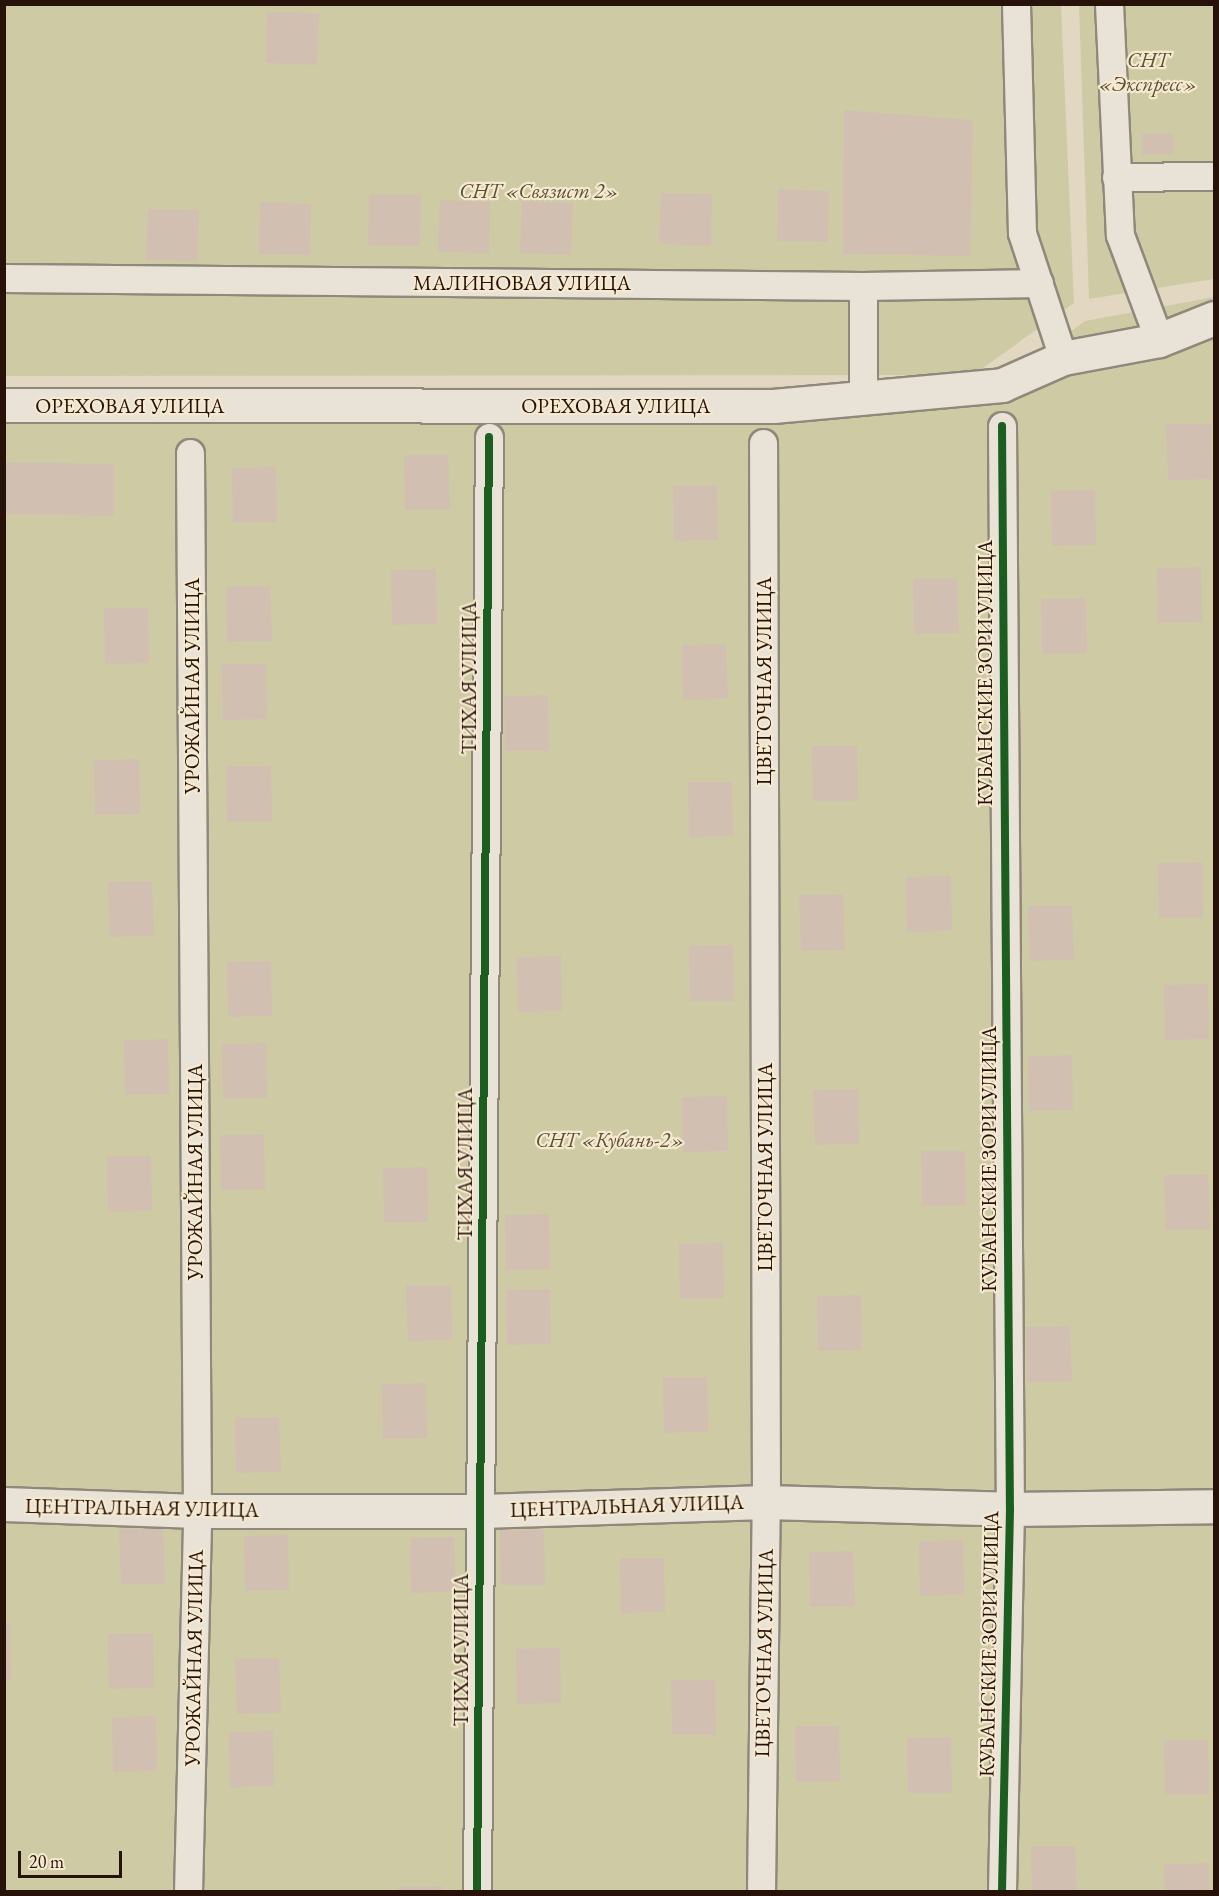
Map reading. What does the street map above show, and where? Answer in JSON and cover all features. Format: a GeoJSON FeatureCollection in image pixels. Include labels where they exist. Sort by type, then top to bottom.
{"type":"FeatureCollection","features":[{"type":"Feature","properties":{"kind":"street"},"geometry":{"type":"LineString","coordinates":[[1016,4],[1022,233],[1064,358]]}},
{"type":"Feature","properties":{"kind":"street"},"geometry":{"type":"LineString","coordinates":[[1109,4],[1120,235],[1159,340]]}},
{"type":"Feature","properties":{"kind":"street"},"geometry":{"type":"LineString","coordinates":[[1116,177],[1215,176]]}},
{"type":"Feature","properties":{"kind":"street","name":"МАЛИНОВАЯ УЛИЦА"},"geometry":{"type":"LineString","coordinates":[[4,278],[863,286],[1039,283]]}},
{"type":"Feature","properties":{"kind":"street"},"geometry":{"type":"LineString","coordinates":[[863,286],[863,398]]}},
{"type":"Feature","properties":{"kind":"street","name":"ОРЕХОВАЯ УЛИЦА"},"geometry":{"type":"LineString","coordinates":[[4,405],[773,406],[1002,385],[1064,358],[1159,340],[1215,318]]}},
{"type":"Feature","properties":{"kind":"street","name":"КУБАНСКИЕ ЗОРИ УЛИЦА"},"geometry":{"type":"LineString","coordinates":[[1002,426],[1010,1509],[1002,1892]]}},
{"type":"Feature","properties":{"kind":"street","name":"ТИХАЯ УЛИЦА"},"geometry":{"type":"LineString","coordinates":[[477,1892],[489,437]]}},
{"type":"Feature","properties":{"kind":"street","name":"ЦВЕТОЧНАЯ УЛИЦА"},"geometry":{"type":"LineString","coordinates":[[760,1892],[766,1502],[763,443]]}},
{"type":"Feature","properties":{"kind":"street","name":"УРОЖАЙНАЯ УЛИЦА"},"geometry":{"type":"LineString","coordinates":[[188,1892],[197,1511],[190,453]]}},
{"type":"Feature","properties":{"kind":"street","name":"ЦЕНТРАЛЬНАЯ УЛИЦА"},"geometry":{"type":"LineString","coordinates":[[4,1504],[197,1511],[480,1511],[766,1502],[1010,1509],[1215,1506]]}},
{"type":"Feature","properties":{"kind":"green space","name":"СНТ «Связист 2»"},"geometry":{"type":"Polygon","coordinates":[[[5,5],[1061,5],[1074,303],[973,375],[5,376],[5,5]]]}},
{"type":"Feature","properties":{"kind":"green space","name":"СНТ «Экспресс»"},"geometry":{"type":"Polygon","coordinates":[[[1079,5],[1214,5],[1214,279],[1089,299],[1079,5]]]}},
{"type":"Feature","properties":{"kind":"green space","name":"СНТ «Кубань-2»"},"geometry":{"type":"Polygon","coordinates":[[[1214,297],[1214,1891],[5,1892],[5,389],[996,386],[1085,321],[1214,297]]]}},
{"type":"Feature","properties":{"kind":"building"},"geometry":{"type":"Polygon","coordinates":[[[267,12],[319,13],[317,65],[266,63],[267,12]]]}},
{"type":"Feature","properties":{"kind":"building"},"geometry":{"type":"Polygon","coordinates":[[[844,110],[973,120],[970,256],[843,254],[844,110]]]}},
{"type":"Feature","properties":{"kind":"building"},"geometry":{"type":"Polygon","coordinates":[[[1173,133],[1174,154],[1142,155],[1142,134],[1173,133]]]}},
{"type":"Feature","properties":{"kind":"building"},"geometry":{"type":"Polygon","coordinates":[[[778,189],[829,191],[828,242],[777,241],[778,189]]]}},
{"type":"Feature","properties":{"kind":"building"},"geometry":{"type":"Polygon","coordinates":[[[661,193],[712,194],[711,246],[659,244],[661,193]]]}},
{"type":"Feature","properties":{"kind":"building"},"geometry":{"type":"Polygon","coordinates":[[[369,194],[421,195],[420,246],[368,245],[369,194]]]}},
{"type":"Feature","properties":{"kind":"building"},"geometry":{"type":"Polygon","coordinates":[[[440,200],[490,202],[489,253],[438,252],[440,200]]]}},
{"type":"Feature","properties":{"kind":"building"},"geometry":{"type":"Polygon","coordinates":[[[522,201],[573,203],[571,255],[520,253],[522,201]]]}},
{"type":"Feature","properties":{"kind":"building"},"geometry":{"type":"Polygon","coordinates":[[[260,202],[311,204],[310,255],[259,254],[260,202]]]}},
{"type":"Feature","properties":{"kind":"building"},"geometry":{"type":"Polygon","coordinates":[[[148,209],[199,210],[197,261],[146,260],[148,209]]]}},
{"type":"Feature","properties":{"kind":"building"},"geometry":{"type":"Polygon","coordinates":[[[1166,424],[1211,424],[1212,479],[1168,480],[1166,424]]]}},
{"type":"Feature","properties":{"kind":"building"},"geometry":{"type":"Polygon","coordinates":[[[404,455],[448,455],[450,509],[405,510],[404,455]]]}},
{"type":"Feature","properties":{"kind":"building"},"geometry":{"type":"Polygon","coordinates":[[[4,462],[114,464],[114,516],[4,514],[4,462]]]}},
{"type":"Feature","properties":{"kind":"building"},"geometry":{"type":"Polygon","coordinates":[[[276,467],[277,522],[233,523],[232,468],[276,467]]]}},
{"type":"Feature","properties":{"kind":"building"},"geometry":{"type":"Polygon","coordinates":[[[717,485],[718,540],[674,541],[673,486],[717,485]]]}},
{"type":"Feature","properties":{"kind":"building"},"geometry":{"type":"Polygon","coordinates":[[[1095,490],[1096,545],[1052,546],[1051,491],[1095,490]]]}},
{"type":"Feature","properties":{"kind":"building"},"geometry":{"type":"Polygon","coordinates":[[[1201,567],[1202,622],[1158,623],[1157,568],[1201,567]]]}},
{"type":"Feature","properties":{"kind":"building"},"geometry":{"type":"Polygon","coordinates":[[[436,569],[437,624],[392,625],[391,570],[436,569]]]}},
{"type":"Feature","properties":{"kind":"building"},"geometry":{"type":"Polygon","coordinates":[[[913,579],[957,579],[959,633],[914,634],[913,579]]]}},
{"type":"Feature","properties":{"kind":"building"},"geometry":{"type":"Polygon","coordinates":[[[270,586],[272,641],[227,642],[226,587],[270,586]]]}},
{"type":"Feature","properties":{"kind":"building"},"geometry":{"type":"Polygon","coordinates":[[[1086,598],[1087,653],[1042,654],[1041,599],[1086,598]]]}},
{"type":"Feature","properties":{"kind":"building"},"geometry":{"type":"Polygon","coordinates":[[[104,608],[148,608],[149,663],[105,664],[104,608]]]}},
{"type":"Feature","properties":{"kind":"building"},"geometry":{"type":"Polygon","coordinates":[[[726,644],[728,699],[683,700],[682,645],[726,644]]]}},
{"type":"Feature","properties":{"kind":"building"},"geometry":{"type":"Polygon","coordinates":[[[222,664],[266,664],[267,719],[223,720],[222,664]]]}},
{"type":"Feature","properties":{"kind":"building"},"geometry":{"type":"Polygon","coordinates":[[[548,695],[549,751],[505,751],[504,696],[548,695]]]}},
{"type":"Feature","properties":{"kind":"building"},"geometry":{"type":"Polygon","coordinates":[[[812,746],[857,746],[858,801],[813,801],[812,746]]]}},
{"type":"Feature","properties":{"kind":"building"},"geometry":{"type":"Polygon","coordinates":[[[139,759],[140,814],[95,815],[94,760],[139,759]]]}},
{"type":"Feature","properties":{"kind":"building"},"geometry":{"type":"Polygon","coordinates":[[[226,766],[271,766],[272,821],[227,822],[226,766]]]}},
{"type":"Feature","properties":{"kind":"building"},"geometry":{"type":"Polygon","coordinates":[[[688,782],[732,782],[733,836],[689,837],[688,782]]]}},
{"type":"Feature","properties":{"kind":"building"},"geometry":{"type":"Polygon","coordinates":[[[1202,862],[1203,917],[1159,918],[1158,863],[1202,862]]]}},
{"type":"Feature","properties":{"kind":"building"},"geometry":{"type":"Polygon","coordinates":[[[951,876],[952,931],[907,932],[906,877],[951,876]]]}},
{"type":"Feature","properties":{"kind":"building"},"geometry":{"type":"Polygon","coordinates":[[[152,881],[154,936],[110,937],[108,882],[152,881]]]}},
{"type":"Feature","properties":{"kind":"building"},"geometry":{"type":"Polygon","coordinates":[[[843,894],[845,950],[801,951],[799,895],[843,894]]]}},
{"type":"Feature","properties":{"kind":"building"},"geometry":{"type":"Polygon","coordinates":[[[1072,905],[1074,960],[1030,961],[1028,906],[1072,905]]]}},
{"type":"Feature","properties":{"kind":"building"},"geometry":{"type":"Polygon","coordinates":[[[733,945],[734,1001],[690,1001],[689,946],[733,945]]]}},
{"type":"Feature","properties":{"kind":"building"},"geometry":{"type":"Polygon","coordinates":[[[561,956],[562,1011],[518,1012],[517,957],[561,956]]]}},
{"type":"Feature","properties":{"kind":"building"},"geometry":{"type":"Polygon","coordinates":[[[271,961],[272,1016],[228,1017],[227,962],[271,961]]]}},
{"type":"Feature","properties":{"kind":"building"},"geometry":{"type":"Polygon","coordinates":[[[1208,984],[1209,1039],[1165,1040],[1164,985],[1208,984]]]}},
{"type":"Feature","properties":{"kind":"building"},"geometry":{"type":"Polygon","coordinates":[[[168,1039],[169,1094],[125,1095],[124,1040],[168,1039]]]}},
{"type":"Feature","properties":{"kind":"building"},"geometry":{"type":"Polygon","coordinates":[[[266,1043],[267,1098],[223,1099],[222,1044],[266,1043]]]}},
{"type":"Feature","properties":{"kind":"building"},"geometry":{"type":"Polygon","coordinates":[[[1072,1055],[1073,1110],[1029,1111],[1028,1056],[1072,1055]]]}},
{"type":"Feature","properties":{"kind":"building"},"geometry":{"type":"Polygon","coordinates":[[[858,1089],[859,1144],[815,1145],[813,1090],[858,1089]]]}},
{"type":"Feature","properties":{"kind":"building"},"geometry":{"type":"Polygon","coordinates":[[[727,1096],[728,1151],[683,1152],[682,1097],[727,1096]]]}},
{"type":"Feature","properties":{"kind":"building"},"geometry":{"type":"Polygon","coordinates":[[[264,1134],[265,1189],[221,1190],[220,1135],[264,1134]]]}},
{"type":"Feature","properties":{"kind":"building"},"geometry":{"type":"Polygon","coordinates":[[[921,1151],[965,1151],[966,1205],[922,1206],[921,1151]]]}},
{"type":"Feature","properties":{"kind":"building"},"geometry":{"type":"Polygon","coordinates":[[[107,1156],[151,1156],[152,1211],[108,1212],[107,1156]]]}},
{"type":"Feature","properties":{"kind":"building"},"geometry":{"type":"Polygon","coordinates":[[[427,1167],[428,1222],[384,1223],[383,1168],[427,1167]]]}},
{"type":"Feature","properties":{"kind":"building"},"geometry":{"type":"Polygon","coordinates":[[[1208,1174],[1210,1229],[1166,1230],[1164,1175],[1208,1174]]]}},
{"type":"Feature","properties":{"kind":"building"},"geometry":{"type":"Polygon","coordinates":[[[549,1214],[550,1269],[506,1270],[505,1215],[549,1214]]]}},
{"type":"Feature","properties":{"kind":"building"},"geometry":{"type":"Polygon","coordinates":[[[723,1243],[724,1298],[680,1299],[679,1244],[723,1243]]]}},
{"type":"Feature","properties":{"kind":"building"},"geometry":{"type":"Polygon","coordinates":[[[406,1285],[451,1285],[452,1340],[408,1341],[406,1285]]]}},
{"type":"Feature","properties":{"kind":"building"},"geometry":{"type":"Polygon","coordinates":[[[550,1289],[551,1344],[507,1345],[506,1290],[550,1289]]]}},
{"type":"Feature","properties":{"kind":"building"},"geometry":{"type":"Polygon","coordinates":[[[861,1295],[862,1350],[818,1351],[817,1296],[861,1295]]]}},
{"type":"Feature","properties":{"kind":"building"},"geometry":{"type":"Polygon","coordinates":[[[1070,1326],[1072,1381],[1027,1382],[1026,1327],[1070,1326]]]}},
{"type":"Feature","properties":{"kind":"building"},"geometry":{"type":"Polygon","coordinates":[[[663,1377],[707,1377],[708,1432],[664,1433],[663,1377]]]}},
{"type":"Feature","properties":{"kind":"building"},"geometry":{"type":"Polygon","coordinates":[[[426,1383],[427,1438],[383,1439],[382,1384],[426,1383]]]}},
{"type":"Feature","properties":{"kind":"building"},"geometry":{"type":"Polygon","coordinates":[[[235,1417],[279,1417],[281,1472],[236,1473],[235,1417]]]}},
{"type":"Feature","properties":{"kind":"building"},"geometry":{"type":"Polygon","coordinates":[[[163,1528],[165,1584],[121,1584],[119,1529],[163,1528]]]}},
{"type":"Feature","properties":{"kind":"building"},"geometry":{"type":"Polygon","coordinates":[[[500,1530],[544,1530],[545,1585],[501,1585],[500,1530]]]}},
{"type":"Feature","properties":{"kind":"building"},"geometry":{"type":"Polygon","coordinates":[[[288,1535],[289,1590],[245,1591],[244,1536],[288,1535]]]}},
{"type":"Feature","properties":{"kind":"building"},"geometry":{"type":"Polygon","coordinates":[[[454,1537],[456,1592],[411,1593],[410,1538],[454,1537]]]}},
{"type":"Feature","properties":{"kind":"building"},"geometry":{"type":"Polygon","coordinates":[[[963,1540],[964,1595],[920,1596],[919,1541],[963,1540]]]}},
{"type":"Feature","properties":{"kind":"building"},"geometry":{"type":"Polygon","coordinates":[[[853,1551],[855,1606],[810,1607],[809,1552],[853,1551]]]}},
{"type":"Feature","properties":{"kind":"building"},"geometry":{"type":"Polygon","coordinates":[[[620,1558],[664,1558],[665,1612],[621,1613],[620,1558]]]}},
{"type":"Feature","properties":{"kind":"building"},"geometry":{"type":"Polygon","coordinates":[[[4,1625],[10,1625],[11,1680],[4,1680],[4,1625]]]}},
{"type":"Feature","properties":{"kind":"building"},"geometry":{"type":"Polygon","coordinates":[[[153,1633],[154,1688],[109,1689],[108,1634],[153,1633]]]}},
{"type":"Feature","properties":{"kind":"building"},"geometry":{"type":"Polygon","coordinates":[[[560,1648],[561,1703],[517,1704],[516,1649],[560,1648]]]}},
{"type":"Feature","properties":{"kind":"building"},"geometry":{"type":"Polygon","coordinates":[[[279,1658],[281,1713],[237,1714],[235,1659],[279,1658]]]}},
{"type":"Feature","properties":{"kind":"building"},"geometry":{"type":"Polygon","coordinates":[[[671,1680],[715,1680],[716,1735],[672,1735],[671,1680]]]}},
{"type":"Feature","properties":{"kind":"building"},"geometry":{"type":"Polygon","coordinates":[[[156,1716],[157,1771],[113,1772],[112,1717],[156,1716]]]}},
{"type":"Feature","properties":{"kind":"building"},"geometry":{"type":"Polygon","coordinates":[[[795,1726],[839,1726],[840,1781],[796,1782],[795,1726]]]}},
{"type":"Feature","properties":{"kind":"building"},"geometry":{"type":"Polygon","coordinates":[[[273,1731],[274,1786],[230,1788],[229,1732],[273,1731]]]}},
{"type":"Feature","properties":{"kind":"building"},"geometry":{"type":"Polygon","coordinates":[[[951,1737],[952,1793],[908,1793],[907,1738],[951,1737]]]}},
{"type":"Feature","properties":{"kind":"building"},"geometry":{"type":"Polygon","coordinates":[[[1164,1740],[1208,1740],[1209,1795],[1165,1795],[1164,1740]]]}},
{"type":"Feature","properties":{"kind":"building"},"geometry":{"type":"Polygon","coordinates":[[[1031,1846],[1075,1846],[1077,1892],[1032,1892],[1031,1846]]]}},
{"type":"Feature","properties":{"kind":"building"},"geometry":{"type":"Polygon","coordinates":[[[1209,1863],[1209,1892],[1165,1892],[1164,1864],[1209,1863]]]}},
{"type":"Feature","properties":{"kind":"building"},"geometry":{"type":"Polygon","coordinates":[[[442,1886],[442,1892],[398,1892],[397,1887],[442,1886]]]}},
{"type":"Feature","properties":{"kind":"cycle path"},"geometry":{"type":"LineString","coordinates":[[1002,426],[1010,1509],[1002,1892]]}},
{"type":"Feature","properties":{"kind":"cycle path"},"geometry":{"type":"LineString","coordinates":[[477,1892],[489,437]]}}]}
